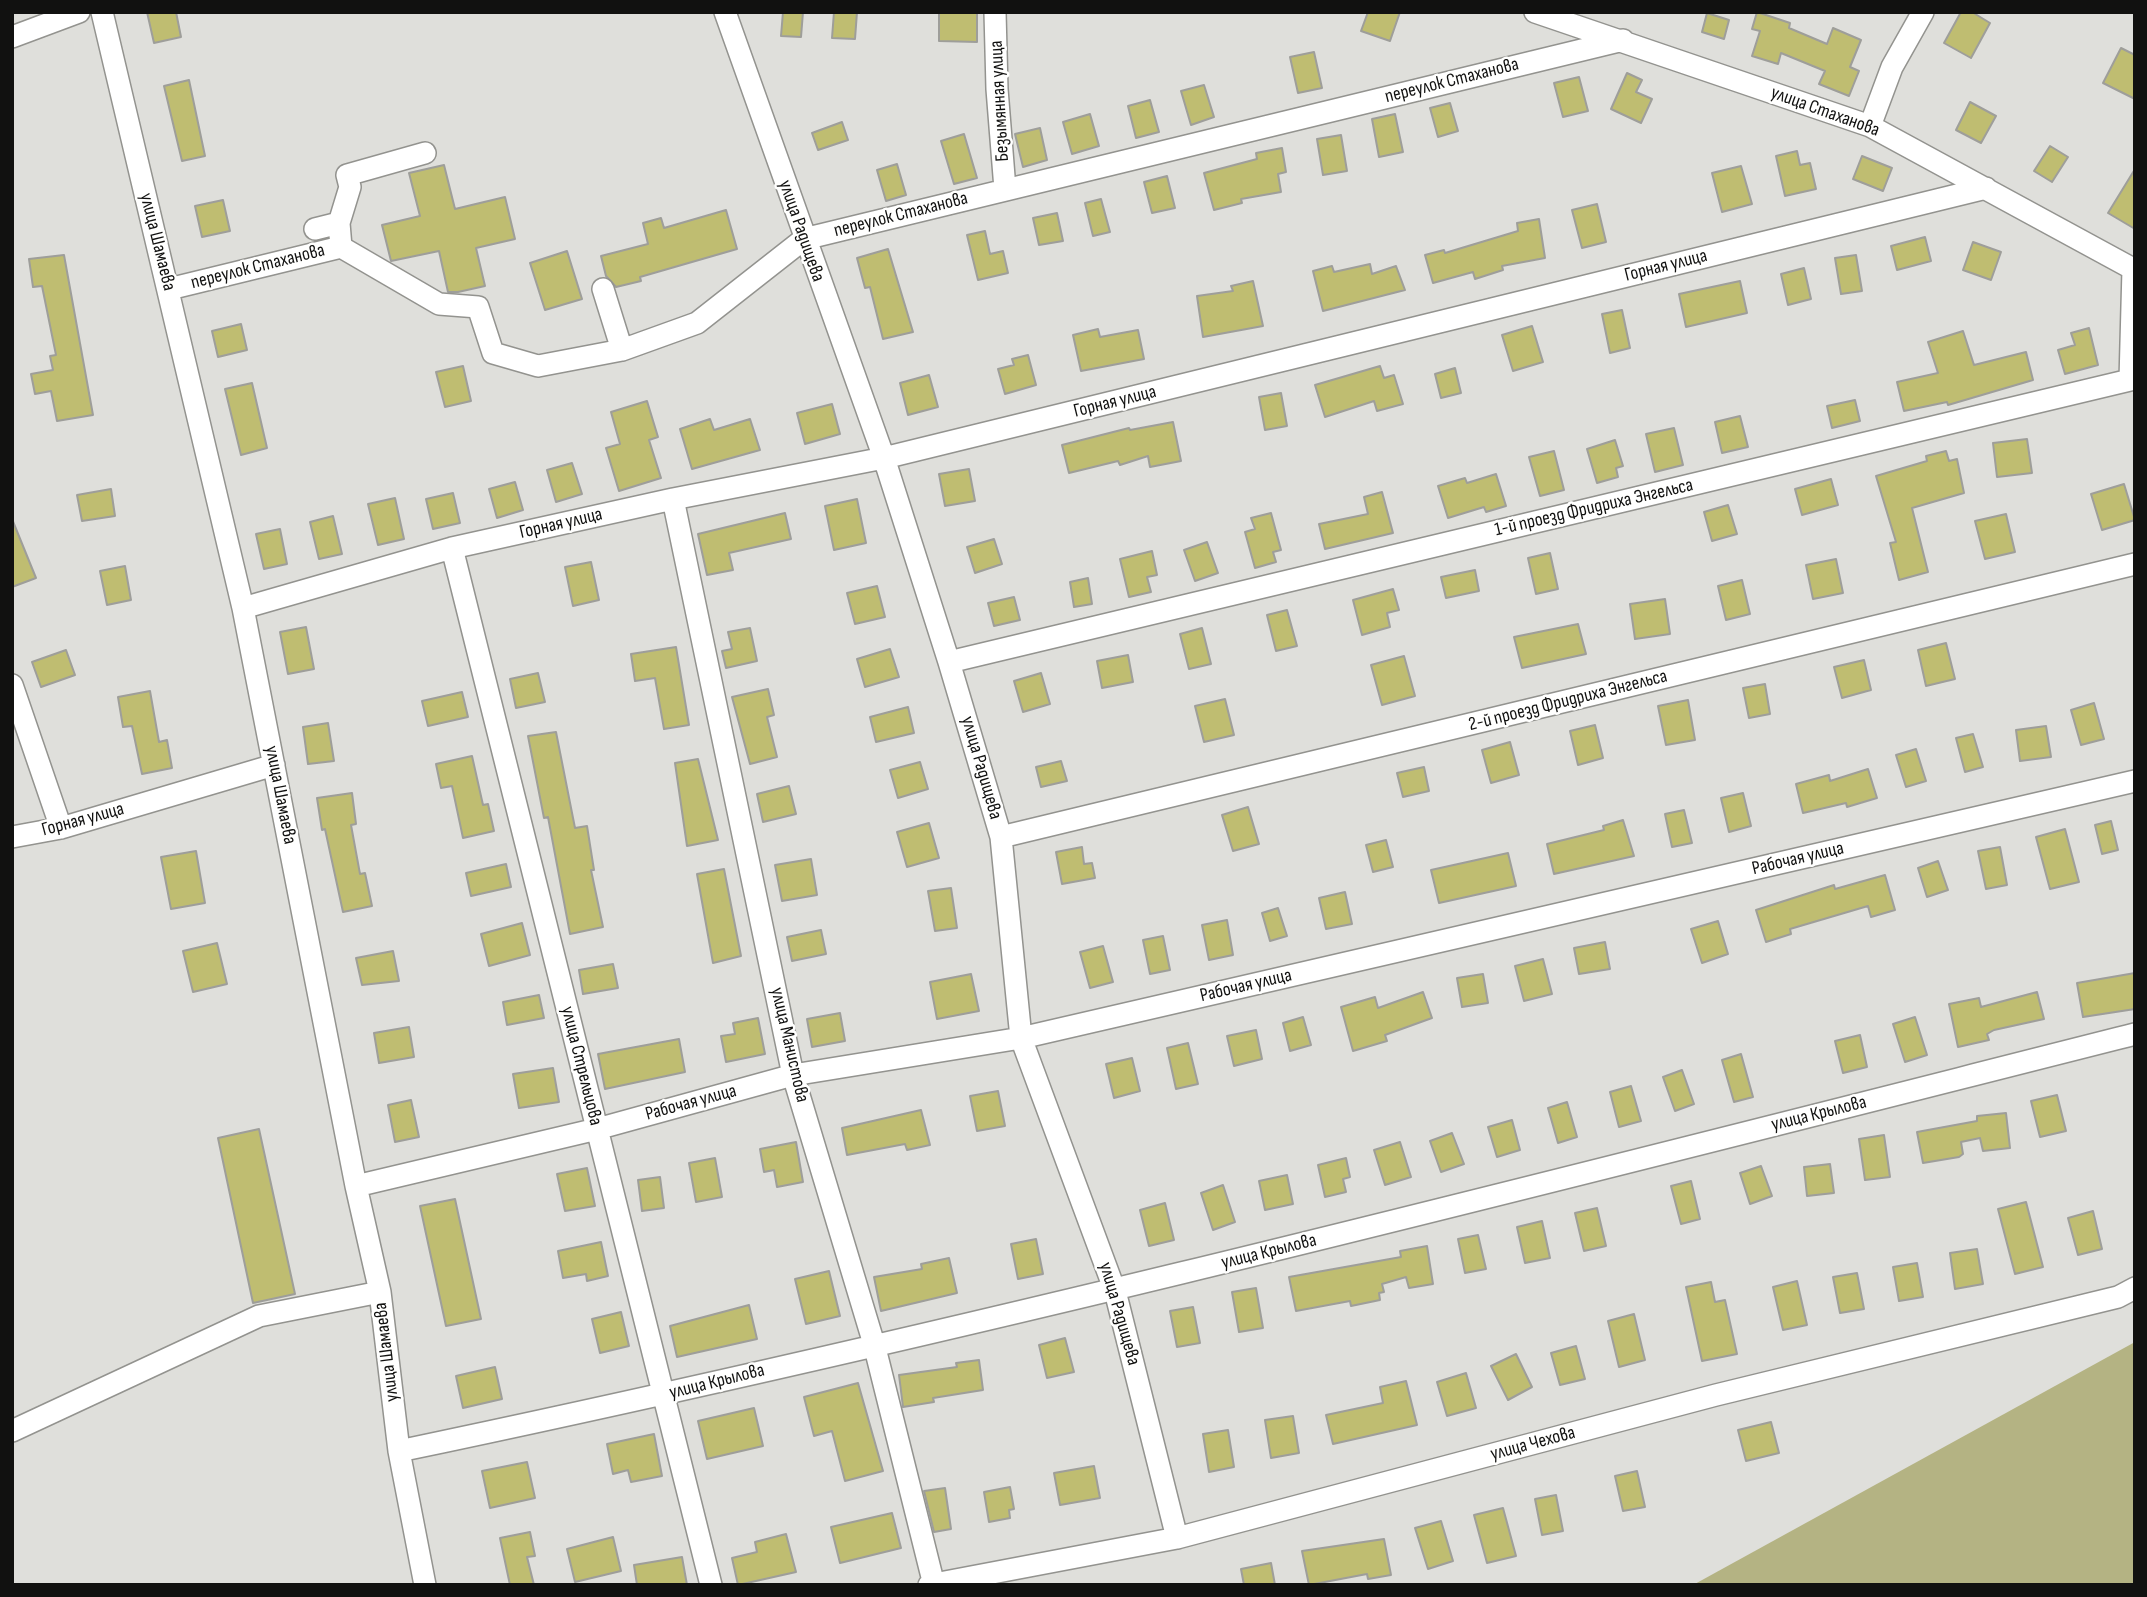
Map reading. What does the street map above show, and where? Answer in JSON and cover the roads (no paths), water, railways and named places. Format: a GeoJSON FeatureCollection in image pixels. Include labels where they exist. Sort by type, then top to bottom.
{"type":"FeatureCollection","features":[{"type":"Feature","properties":{"kind":"street"},"geometry":{"type":"LineString","coordinates":[[12,37],[79,12]]}},
{"type":"Feature","properties":{"kind":"street","name":"улица Шамаева"},"geometry":{"type":"LineString","coordinates":[[102,12],[243,608],[356,1186],[380,1292],[399,1451],[425,1585]]}},
{"type":"Feature","properties":{"kind":"street","name":"улица Радищева"},"geometry":{"type":"LineString","coordinates":[[725,12],[884,458],[1001,837],[1021,1038],[1115,1291],[1177,1538]]}},
{"type":"Feature","properties":{"kind":"street","name":"Безымянная улица"},"geometry":{"type":"LineString","coordinates":[[995,12],[997,89],[1005,189]]}},
{"type":"Feature","properties":{"kind":"street","name":"улица Стаханова"},"geometry":{"type":"LineString","coordinates":[[1535,12],[1870,126],[2134,270]]}},
{"type":"Feature","properties":{"kind":"street"},"geometry":{"type":"LineString","coordinates":[[1870,126],[1892,67],[1923,12]]}},
{"type":"Feature","properties":{"kind":"street","name":"переулок Стаханова"},"geometry":{"type":"LineString","coordinates":[[169,289],[341,247],[439,304],[478,307],[493,353],[538,366],[622,350],[697,323],[804,239],[1623,40]]}},
{"type":"Feature","properties":{"kind":"street"},"geometry":{"type":"LineString","coordinates":[[341,247],[339,223],[350,187],[347,175],[425,153]]}},
{"type":"Feature","properties":{"kind":"street","name":"Горная улица"},"geometry":{"type":"LineString","coordinates":[[243,608],[452,548],[673,499],[884,458],[1986,188]]}},
{"type":"Feature","properties":{"kind":"street"},"geometry":{"type":"LineString","coordinates":[[315,229],[339,223]]}},
{"type":"Feature","properties":{"kind":"street","name":"1-й проезд Фридриха Энгельса"},"geometry":{"type":"LineString","coordinates":[[949,662],[2130,380],[2134,270]]}},
{"type":"Feature","properties":{"kind":"street"},"geometry":{"type":"LineString","coordinates":[[603,289],[622,350]]}},
{"type":"Feature","properties":{"kind":"street","name":"улица Манистова"},"geometry":{"type":"LineString","coordinates":[[673,499],[793,1075],[874,1343],[932,1584]]}},
{"type":"Feature","properties":{"kind":"street","name":"улица Стрельцова"},"geometry":{"type":"LineString","coordinates":[[452,548],[711,1585]]}},
{"type":"Feature","properties":{"kind":"street","name":"2-й проезд Фридриха Энгельса"},"geometry":{"type":"LineString","coordinates":[[1001,837],[2135,564]]}},
{"type":"Feature","properties":{"kind":"street"},"geometry":{"type":"LineString","coordinates":[[12,685],[61,828]]}},
{"type":"Feature","properties":{"kind":"street","name":"Горная улица"},"geometry":{"type":"LineString","coordinates":[[12,837],[61,828],[274,765]]}},
{"type":"Feature","properties":{"kind":"street","name":"Рабочая улица"},"geometry":{"type":"LineString","coordinates":[[356,1186],[597,1129],[793,1075],[1021,1038],[2135,781]]}},
{"type":"Feature","properties":{"kind":"street","name":"улица Крылова"},"geometry":{"type":"LineString","coordinates":[[399,1451],[663,1396],[874,1343],[1115,1291],[2135,1034]]}},
{"type":"Feature","properties":{"kind":"street","name":"улица Чехова"},"geometry":{"type":"LineString","coordinates":[[932,1584],[1177,1538],[1716,1395],[2118,1297],[2135,1288]]}},
{"type":"Feature","properties":{"kind":"street"},"geometry":{"type":"LineString","coordinates":[[12,1431],[258,1316],[380,1292]]}}]}
